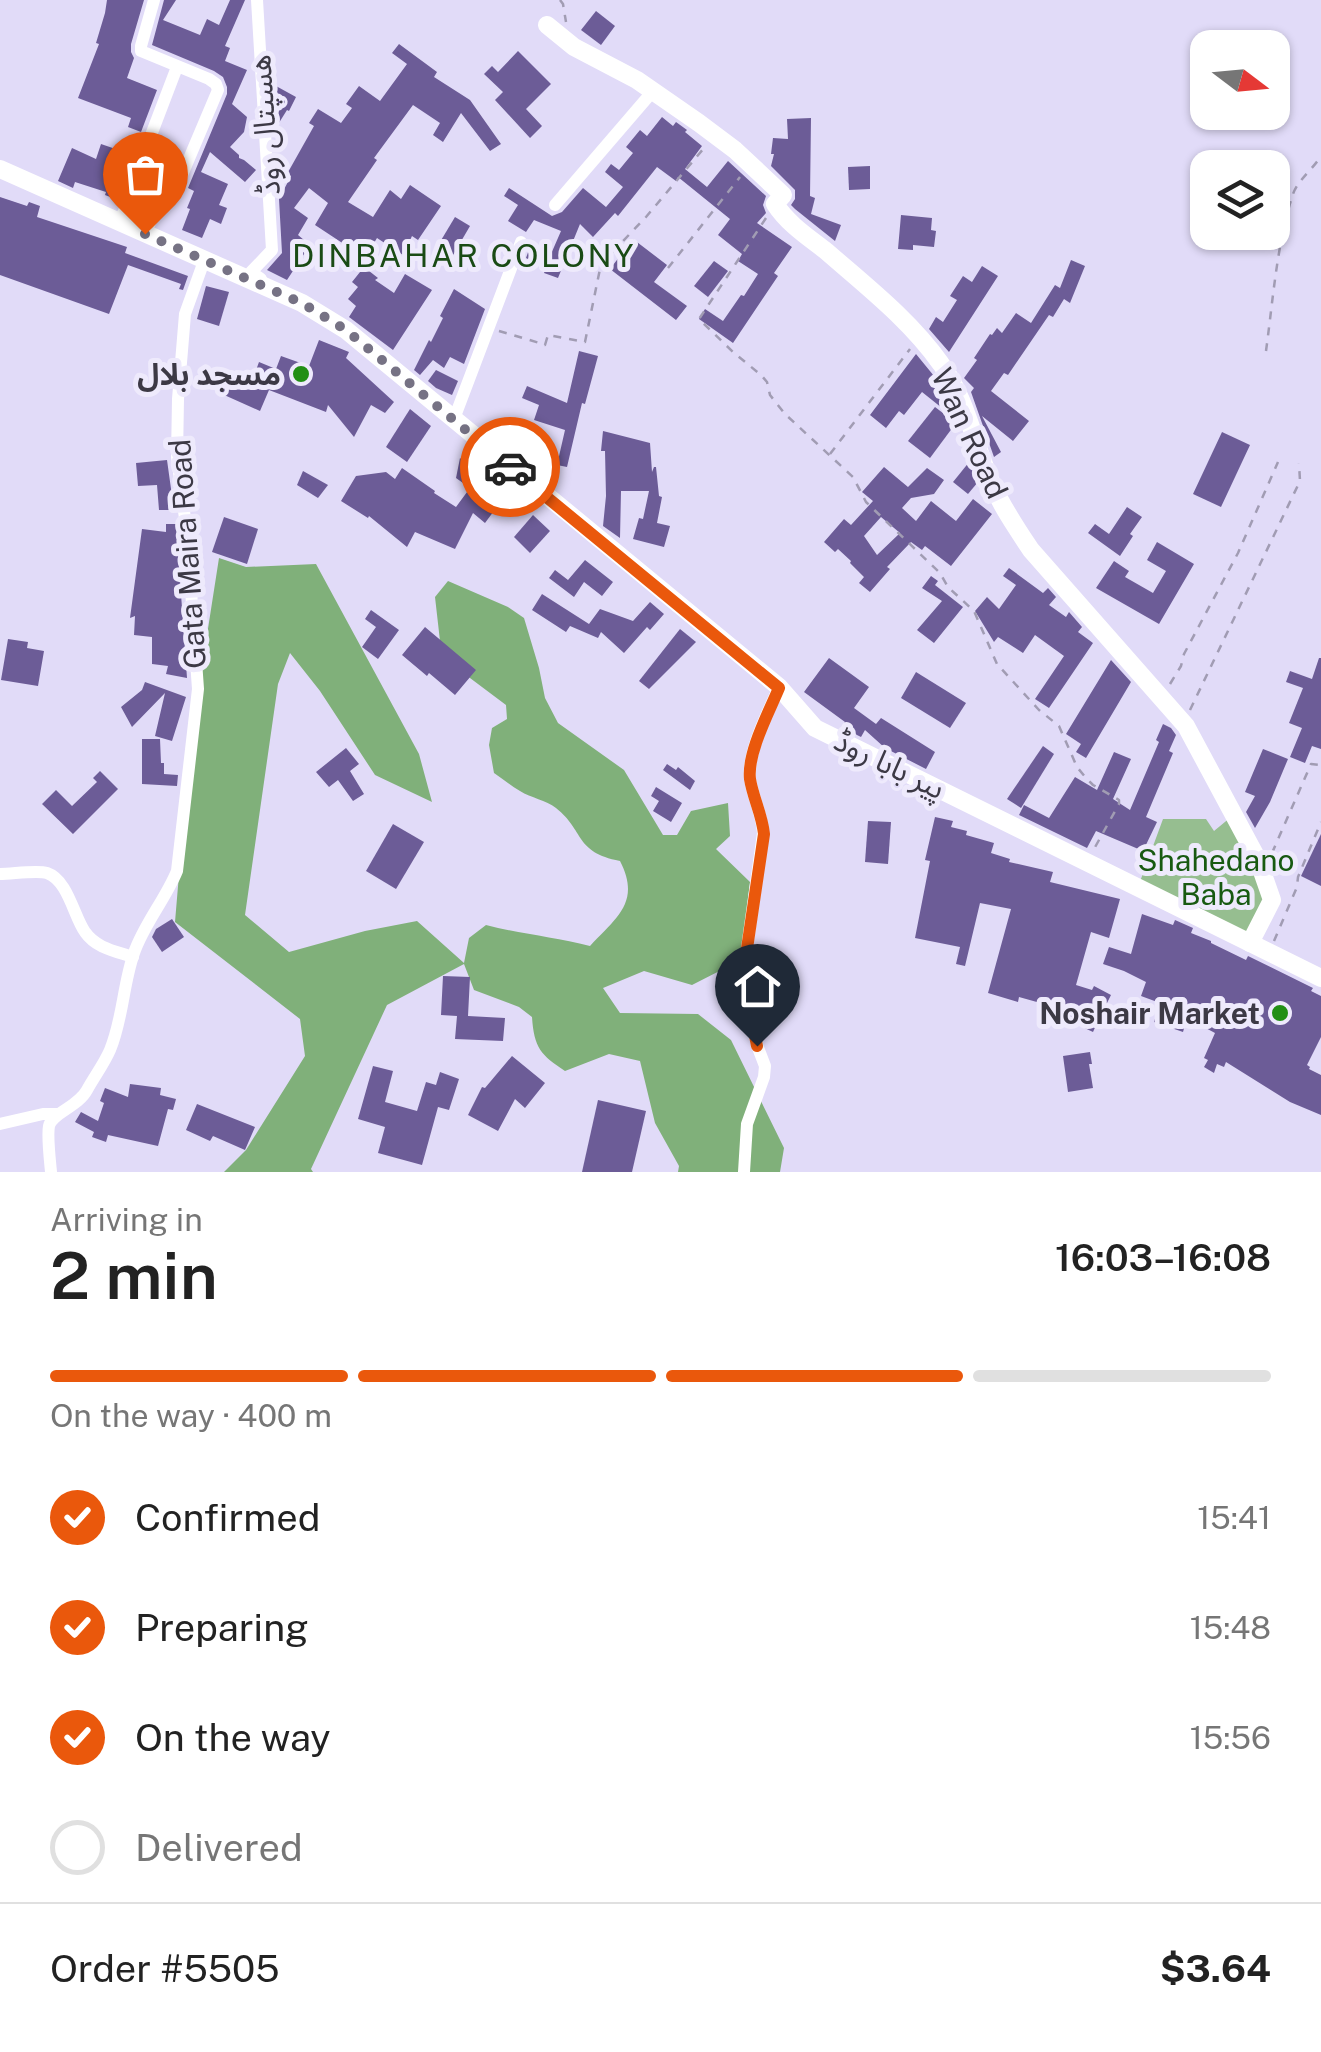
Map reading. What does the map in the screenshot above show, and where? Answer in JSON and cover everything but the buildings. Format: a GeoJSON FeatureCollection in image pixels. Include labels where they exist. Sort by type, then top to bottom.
{"type":"FeatureCollection","features":[{"type":"Feature","properties":{"kind":"main road","name":"Wan Road"},"geometry":{"type":"LineString","coordinates":[[547,25],[574,47],[637,80],[750,164],[783,195],[775,204],[788,221],[919,336],[956,390],[992,484],[1030,550],[1186,726],[1264,873]]}},
{"type":"Feature","properties":{"kind":"main road","name":"پیر بابا روڈ"},"geometry":{"type":"LineString","coordinates":[[0,169],[302,303],[346,330],[779,688],[815,728],[1321,978]]}},
{"type":"Feature","properties":{"kind":"main road"},"geometry":{"type":"LineString","coordinates":[[1250,943],[1272,900],[1264,873]]}},
{"type":"Feature","properties":{"kind":"street"},"geometry":{"type":"LineString","coordinates":[[139,170],[150,187],[162,195],[177,187],[218,90],[209,79],[141,51],[154,0]]}},
{"type":"Feature","properties":{"kind":"street","name":"ھسپتال روڈ"},"geometry":{"type":"LineString","coordinates":[[257,0],[272,250],[251,272],[274,291]]}},
{"type":"Feature","properties":{"kind":"street"},"geometry":{"type":"LineString","coordinates":[[119,222],[137,183],[177,67]]}},
{"type":"Feature","properties":{"kind":"street"},"geometry":{"type":"LineString","coordinates":[[554,205],[653,92]]}},
{"type":"Feature","properties":{"kind":"street"},"geometry":{"type":"LineString","coordinates":[[145,234],[162,195]]}},
{"type":"Feature","properties":{"kind":"street"},"geometry":{"type":"LineString","coordinates":[[454,420],[521,242]]}},
{"type":"Feature","properties":{"kind":"street","name":"Gata Maira Road"},"geometry":{"type":"LineString","coordinates":[[58,1114],[74,1107],[85,1096],[109,1052],[132,956],[177,871],[198,688],[188,534],[177,457],[183,325],[204,261]]}},
{"type":"Feature","properties":{"kind":"street"},"geometry":{"type":"LineString","coordinates":[[744,1172],[747,1124],[765,1066],[757,1046],[745,983],[764,834],[750,778],[761,729],[779,688]]}},
{"type":"Feature","properties":{"kind":"street"},"geometry":{"type":"LineString","coordinates":[[0,874],[47,873],[57,880],[71,901],[85,932],[101,946],[132,956]]}},
{"type":"Feature","properties":{"kind":"street"},"geometry":{"type":"LineString","coordinates":[[0,1124],[58,1114]]}},
{"type":"Feature","properties":{"kind":"street"},"geometry":{"type":"LineString","coordinates":[[51,1172],[49,1126],[58,1114]]}},
{"type":"Feature","properties":{"kind":"path"},"geometry":{"type":"LineString","coordinates":[[560,0],[566,14],[564,39]]}},
{"type":"Feature","properties":{"kind":"path"},"geometry":{"type":"LineString","coordinates":[[487,327],[545,345],[548,335],[585,342],[600,264],[646,217],[715,135]]}},
{"type":"Feature","properties":{"kind":"path"},"geometry":{"type":"LineString","coordinates":[[1266,350],[1294,189],[1321,156]]}},
{"type":"Feature","properties":{"kind":"path"},"geometry":{"type":"LineString","coordinates":[[668,268],[750,164]]}},
{"type":"Feature","properties":{"kind":"path"},"geometry":{"type":"LineString","coordinates":[[775,204],[699,318],[761,375],[785,414],[854,477],[866,502],[974,611],[997,664],[1039,710],[1060,726],[1077,767],[1086,778],[1119,800],[1087,862]]}},
{"type":"Feature","properties":{"kind":"path"},"geometry":{"type":"LineString","coordinates":[[829,455],[919,336]]}},
{"type":"Feature","properties":{"kind":"path"},"geometry":{"type":"LineString","coordinates":[[1162,698],[1238,553],[1278,462]]}},
{"type":"Feature","properties":{"kind":"path"},"geometry":{"type":"LineString","coordinates":[[1186,726],[1191,707],[1300,481],[1299,462]]}},
{"type":"Feature","properties":{"kind":"path"},"geometry":{"type":"LineString","coordinates":[[1264,873],[1310,764],[1321,765]]}},
{"type":"Feature","properties":{"kind":"path"},"geometry":{"type":"LineString","coordinates":[[1268,952],[1298,887],[1298,877],[1321,822]]}},
{"type":"Feature","properties":{"kind":"green space"},"geometry":{"type":"Polygon","coordinates":[[[219,558],[246,567],[316,564],[419,754],[432,802],[375,775],[290,653],[278,684],[245,915],[289,952],[417,921],[464,963],[469,938],[486,925],[590,946],[617,917],[628,888],[620,861],[595,852],[556,808],[494,773],[489,745],[492,728],[507,719],[506,705],[450,663],[440,641],[435,597],[448,581],[508,607],[524,618],[545,698],[558,723],[624,770],[663,835],[677,835],[691,811],[728,803],[730,836],[716,849],[750,882],[741,960],[692,985],[644,971],[603,988],[620,1013],[698,1014],[731,1040],[784,1148],[780,1172],[678,1172],[679,1166],[655,1123],[640,1061],[609,1054],[565,1071],[540,1050],[532,1017],[519,1007],[474,990],[464,964],[387,1005],[311,1169],[313,1172],[224,1172],[246,1150],[305,1056],[300,1019],[175,922],[190,744],[219,558]]]}},
{"type":"Feature","properties":{"kind":"green space","name":"Shahedano Baba"},"geometry":{"type":"Polygon","coordinates":[[[1231,817],[1269,887],[1250,943],[1138,887],[1163,819],[1206,819],[1214,831],[1231,817]]]}},
{"type":"Feature","properties":{"kind":"way so far"},"geometry":{"type":"LineString","coordinates":[[145,234],[302,303],[346,330],[510,467]]}},
{"type":"Feature","properties":{"kind":"place","name":"مسجد بلال"},"geometry":{"type":"Point","coordinates":[301,374]}},
{"type":"Feature","properties":{"kind":"place","name":"Noshair Market"},"geometry":{"type":"Point","coordinates":[1280,1013]}},
{"type":"Feature","properties":{"kind":"district","name":"DINBAHAR COLONY"},"geometry":{"type":"Point","coordinates":[464,255]}},
{"type":"Feature","properties":{"kind":"route"},"geometry":{"type":"LineString","coordinates":[[510,467],[779,688],[761,729],[750,778],[764,834],[745,962],[757,1046]]}}]}
